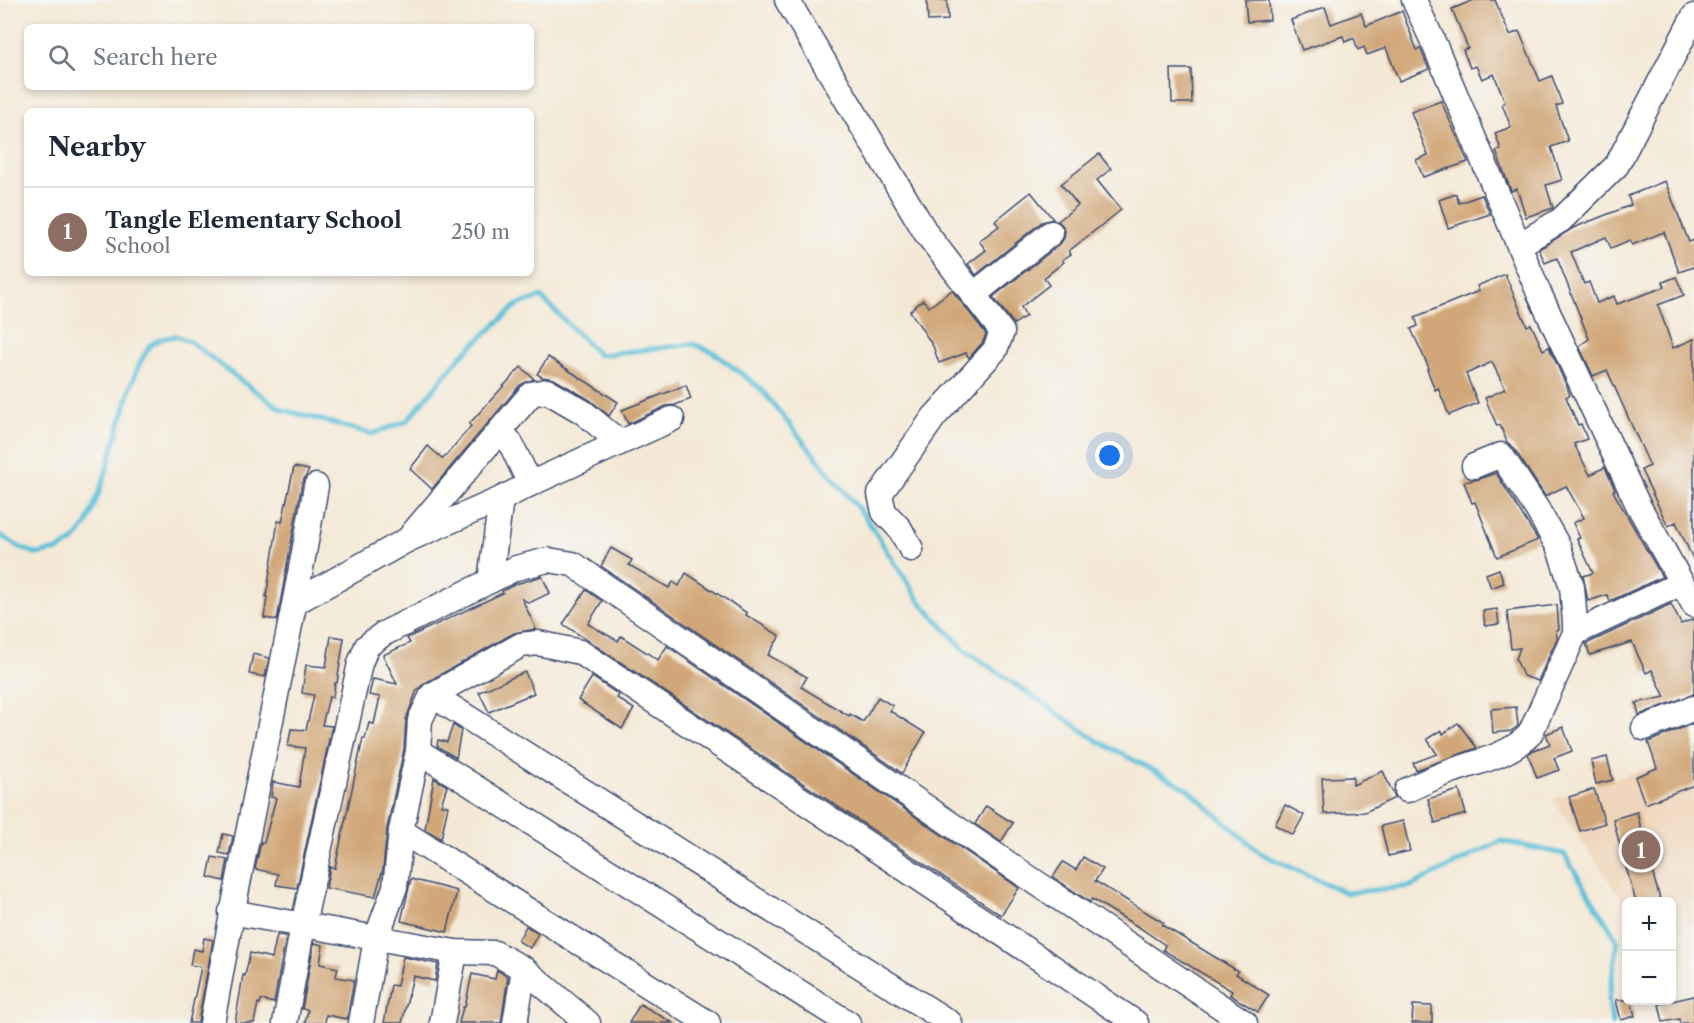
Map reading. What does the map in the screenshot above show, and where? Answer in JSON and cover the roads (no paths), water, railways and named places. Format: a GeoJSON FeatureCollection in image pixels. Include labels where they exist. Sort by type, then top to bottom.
{"type":"FeatureCollection","features":[{"type":"Feature","properties":{"kind":"street"},"geometry":{"type":"LineString","coordinates":[[787,0],[926,233],[1002,332],[995,350],[934,417],[880,494],[884,512],[900,529],[910,549]]}},
{"type":"Feature","properties":{"kind":"street"},"geometry":{"type":"LineString","coordinates":[[1414,0],[1544,304],[1638,505],[1694,605]]}},
{"type":"Feature","properties":{"kind":"street"},"geometry":{"type":"LineString","coordinates":[[1519,245],[1561,220],[1617,165],[1694,16]]}},
{"type":"Feature","properties":{"kind":"street"},"geometry":{"type":"LineString","coordinates":[[973,296],[1051,233]]}},
{"type":"Feature","properties":{"kind":"street"},"geometry":{"type":"LineString","coordinates":[[407,540],[531,394],[547,391],[583,412],[618,442]]}},
{"type":"Feature","properties":{"kind":"street"},"geometry":{"type":"LineString","coordinates":[[296,602],[407,540],[672,419]]}},
{"type":"Feature","properties":{"kind":"street"},"geometry":{"type":"LineString","coordinates":[[501,431],[510,442],[530,484]]}},
{"type":"Feature","properties":{"kind":"street"},"geometry":{"type":"LineString","coordinates":[[1407,789],[1506,753],[1521,743],[1530,734],[1575,633],[1572,587],[1569,577],[1559,548],[1537,509],[1501,455],[1473,466]]}},
{"type":"Feature","properties":{"kind":"street"},"geometry":{"type":"LineString","coordinates":[[212,1023],[231,912],[296,602],[316,486]]}},
{"type":"Feature","properties":{"kind":"street"},"geometry":{"type":"LineString","coordinates":[[490,581],[501,499]]}},
{"type":"Feature","properties":{"kind":"street"},"geometry":{"type":"LineString","coordinates":[[285,1023],[303,925],[360,663],[367,646],[383,634],[516,568],[548,560],[573,564],[1012,867],[1245,1023]]}},
{"type":"Feature","properties":{"kind":"street"},"geometry":{"type":"LineString","coordinates":[[1575,633],[1682,583]]}},
{"type":"Feature","properties":{"kind":"street"},"geometry":{"type":"LineString","coordinates":[[361,1023],[376,939],[395,887],[401,831],[418,752],[420,720],[432,695],[521,645],[538,643],[580,651],[1136,1023]]}},
{"type":"Feature","properties":{"kind":"street"},"geometry":{"type":"LineString","coordinates":[[432,695],[950,1023]]}},
{"type":"Feature","properties":{"kind":"street"},"geometry":{"type":"LineString","coordinates":[[1644,728],[1694,708]]}},
{"type":"Feature","properties":{"kind":"street"},"geometry":{"type":"LineString","coordinates":[[418,752],[848,1023]]}},
{"type":"Feature","properties":{"kind":"street"},"geometry":{"type":"LineString","coordinates":[[401,831],[708,1023]]}},
{"type":"Feature","properties":{"kind":"street"},"geometry":{"type":"LineString","coordinates":[[231,912],[455,952],[495,952],[524,969],[588,1023]]}},
{"type":"Feature","properties":{"kind":"street"},"geometry":{"type":"LineString","coordinates":[[442,1023],[455,952]]}},
{"type":"Feature","properties":{"kind":"street"},"geometry":{"type":"LineString","coordinates":[[515,1023],[524,969]]}},
{"type":"Feature","properties":{"kind":"waterway"},"geometry":{"type":"LineString","coordinates":[[0,535],[19,547],[37,554],[58,550],[74,541],[87,524],[104,479],[140,363],[150,345],[161,339],[176,336],[191,342],[281,409],[372,434],[407,421],[460,357],[517,305],[541,297],[599,355],[693,344],[713,352],[760,388],[865,517],[921,603],[965,650],[1098,741],[1188,789],[1260,853],[1346,893],[1411,886],[1501,841],[1564,854],[1618,941],[1609,1000],[1612,1023]]}},
{"type":"Feature","properties":{"kind":"place","name":"Tangle Elementary School"},"geometry":{"type":"Point","coordinates":[1641,850]}}]}
